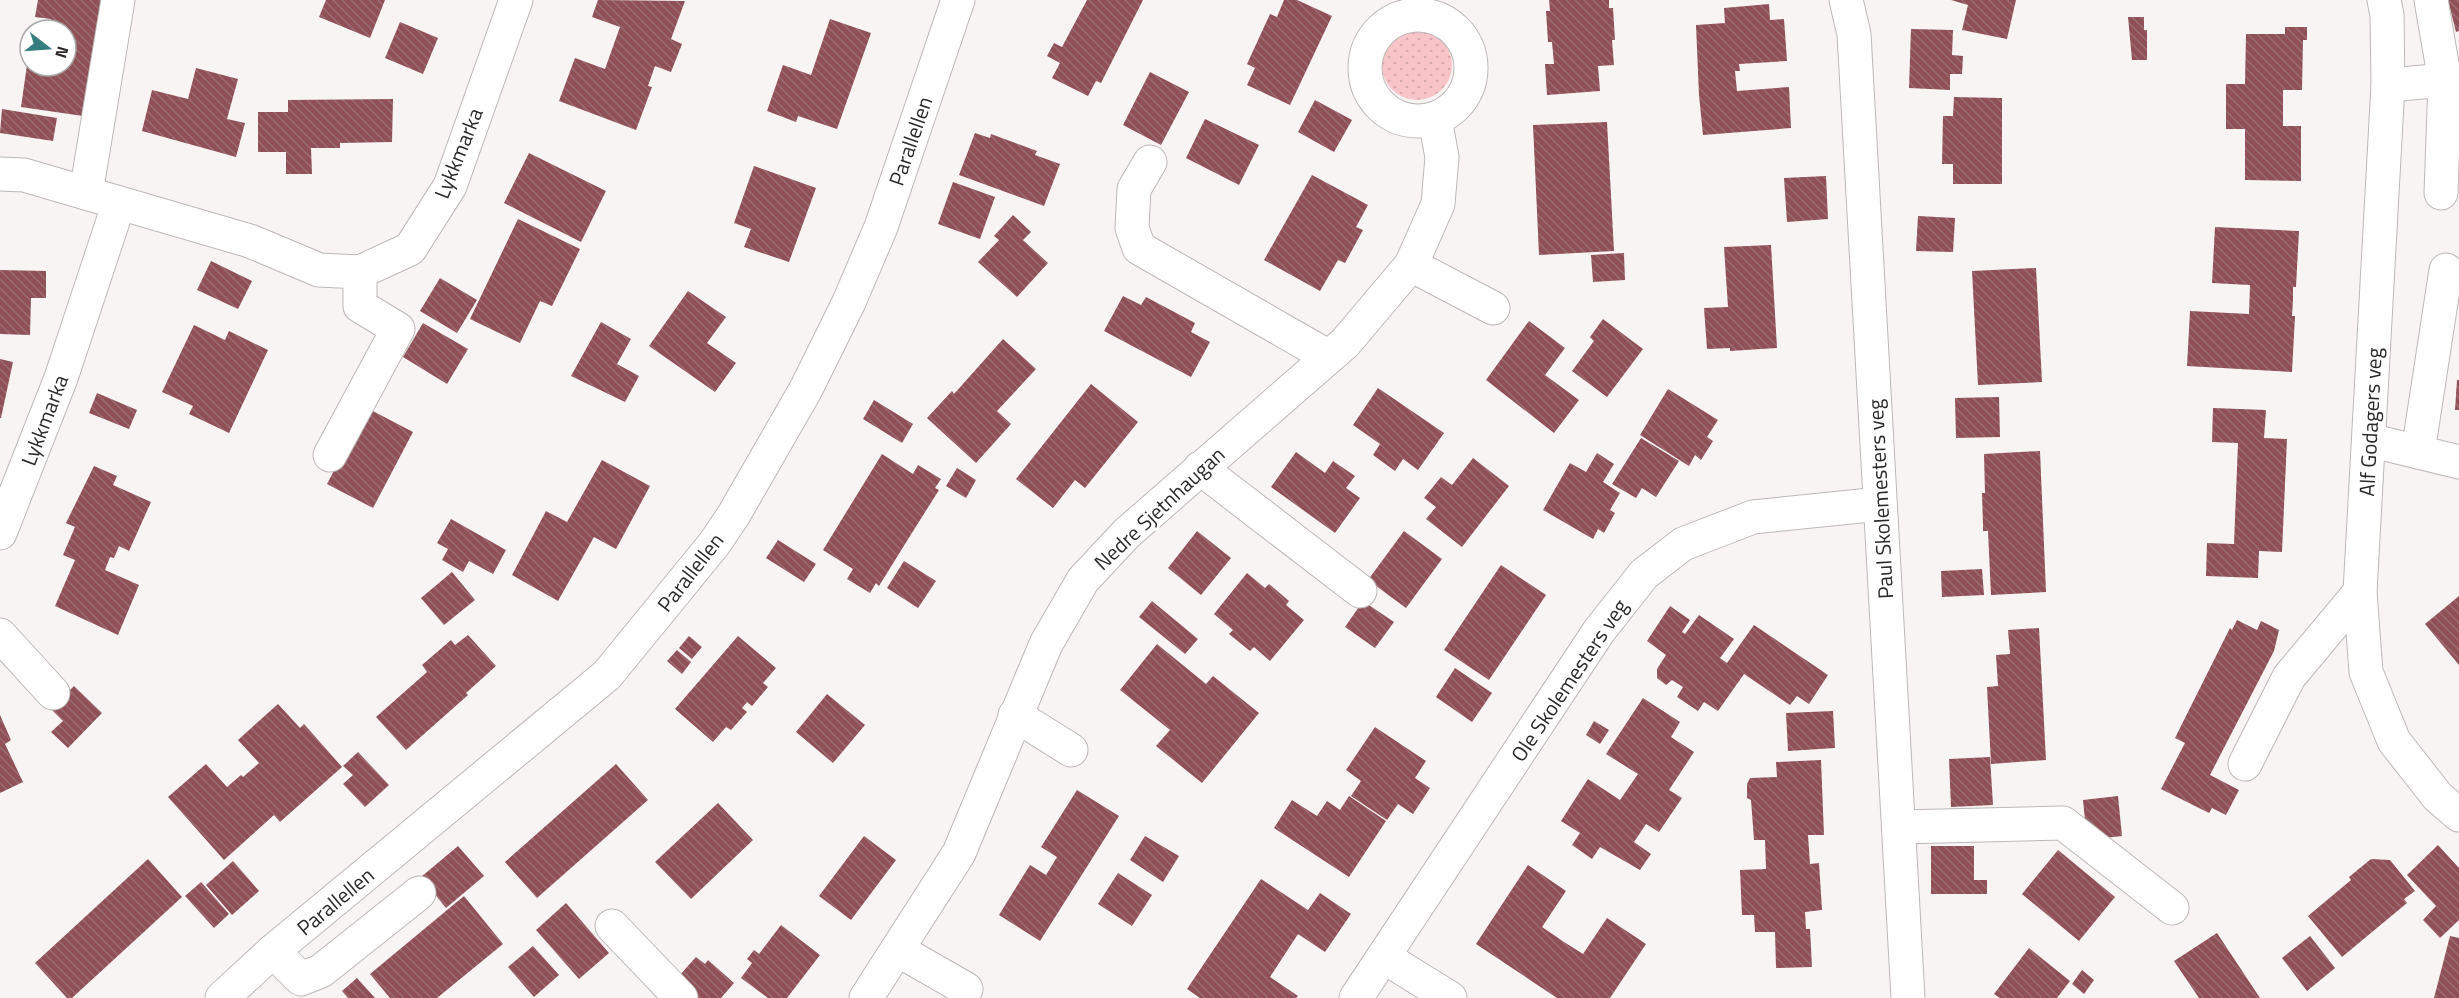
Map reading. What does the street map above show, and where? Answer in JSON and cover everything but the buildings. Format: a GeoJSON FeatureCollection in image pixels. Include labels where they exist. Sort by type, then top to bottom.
{"type":"FeatureCollection","features":[{"type":"Feature","properties":{"kind":"street"},"geometry":{"type":"LineString","coordinates":[[86,193],[118,0]]}},
{"type":"Feature","properties":{"kind":"street","name":"Lykkmarka"},"geometry":{"type":"LineString","coordinates":[[0,174],[24,175],[250,241],[319,270],[360,272],[410,249],[450,186],[516,0]]}},
{"type":"Feature","properties":{"kind":"street","name":"Parallellen"},"geometry":{"type":"LineString","coordinates":[[222,998],[273,951],[600,681],[626,653],[714,544],[733,516],[809,383],[849,302],[881,227],[958,0]]}},
{"type":"Feature","properties":{"kind":"street","name":"Paul Skolemesters veg"},"geometry":{"type":"LineString","coordinates":[[1846,0],[1854,34],[1908,998]]}},
{"type":"Feature","properties":{"kind":"street","name":"Alf Godagers veg"},"geometry":{"type":"LineString","coordinates":[[2384,0],[2387,15],[2388,85],[2360,592],[2366,672],[2394,741],[2452,797]]}},
{"type":"Feature","properties":{"kind":"street"},"geometry":{"type":"LineString","coordinates":[[2431,0],[2452,80],[2441,193]]}},
{"type":"Feature","properties":{"kind":"street"},"geometry":{"type":"LineString","coordinates":[[2388,85],[2452,80]]}},
{"type":"Feature","properties":{"kind":"street","name":"Nedre Sjetnhaugan"},"geometry":{"type":"LineString","coordinates":[[866,998],[959,853],[1046,644],[1083,580],[1127,533],[1345,343],[1411,265],[1438,204],[1442,157],[1435,119]]}},
{"type":"Feature","properties":{"kind":"street"},"geometry":{"type":"LineString","coordinates":[[1150,162],[1134,189],[1132,228],[1139,248],[1329,357]]}},
{"type":"Feature","properties":{"kind":"street","name":"Lykkmarka"},"geometry":{"type":"LineString","coordinates":[[0,533],[62,378],[119,203]]}},
{"type":"Feature","properties":{"kind":"street"},"geometry":{"type":"LineString","coordinates":[[1411,265],[1493,308]]}},
{"type":"Feature","properties":{"kind":"street"},"geometry":{"type":"LineString","coordinates":[[2418,452],[2446,270]]}},
{"type":"Feature","properties":{"kind":"street"},"geometry":{"type":"LineString","coordinates":[[330,454],[398,329],[360,306],[360,272]]}},
{"type":"Feature","properties":{"kind":"street"},"geometry":{"type":"LineString","coordinates":[[2369,440],[2459,462]]}},
{"type":"Feature","properties":{"kind":"street"},"geometry":{"type":"LineString","coordinates":[[1200,468],[1360,591]]}},
{"type":"Feature","properties":{"kind":"street","name":"Ole Skolemesters veg"},"geometry":{"type":"LineString","coordinates":[[1356,998],[1599,631],[1644,574],[1683,544],[1753,517],[1880,504]]}},
{"type":"Feature","properties":{"kind":"street"},"geometry":{"type":"LineString","coordinates":[[2245,764],[2289,677],[2360,592]]}},
{"type":"Feature","properties":{"kind":"street"},"geometry":{"type":"LineString","coordinates":[[0,635],[53,693]]}},
{"type":"Feature","properties":{"kind":"street"},"geometry":{"type":"LineString","coordinates":[[1016,715],[1071,750]]}},
{"type":"Feature","properties":{"kind":"street"},"geometry":{"type":"LineString","coordinates":[[1900,827],[2063,823],[2172,908]]}},
{"type":"Feature","properties":{"kind":"street"},"geometry":{"type":"LineString","coordinates":[[273,951],[309,989],[321,971],[419,893]]}},
{"type":"Feature","properties":{"kind":"street"},"geometry":{"type":"LineString","coordinates":[[612,926],[681,998]]}},
{"type":"Feature","properties":{"kind":"street"},"geometry":{"type":"LineString","coordinates":[[898,950],[966,989]]}},
{"type":"Feature","properties":{"kind":"street"},"geometry":{"type":"LineString","coordinates":[[1384,957],[1449,998]]}},
{"type":"Feature","properties":{"kind":"shaded area"},"geometry":{"type":"Polygon","coordinates":[[[1417,30],[1436,36],[1446,46],[1452,65],[1446,84],[1436,94],[1417,100],[1398,94],[1388,84],[1382,65],[1388,46],[1398,36],[1417,30]]]}}]}
